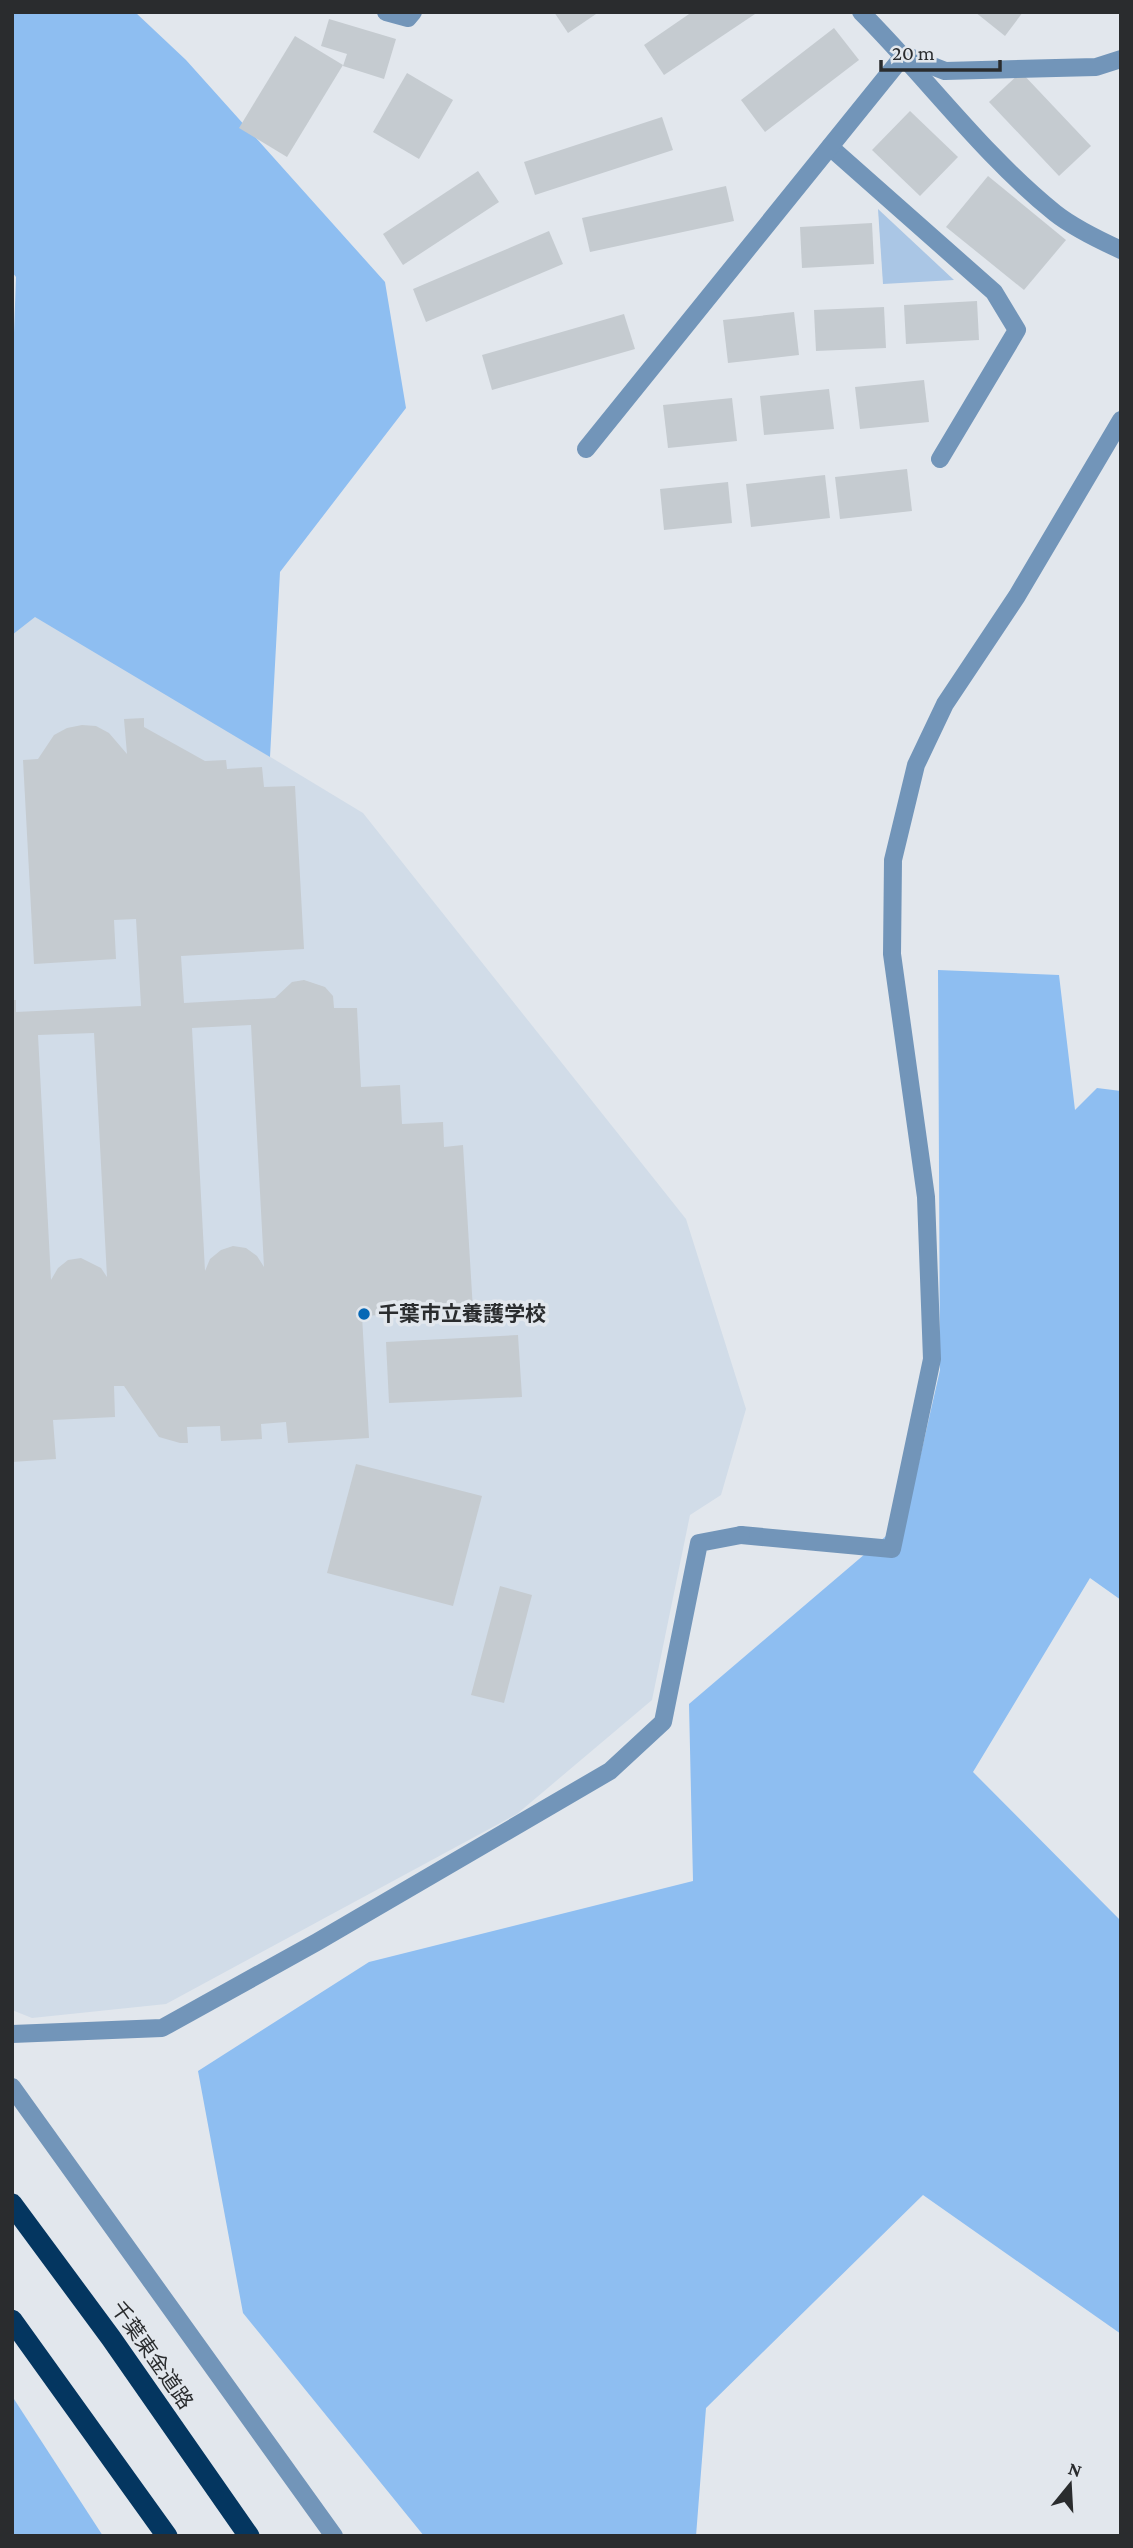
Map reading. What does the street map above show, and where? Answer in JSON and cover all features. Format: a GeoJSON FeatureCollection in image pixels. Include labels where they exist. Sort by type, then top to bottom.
{"type":"FeatureCollection","features":[{"type":"Feature","properties":{"kind":"highway","name":"千葉東金道路"},"geometry":{"type":"LineString","coordinates":[[12,2204],[111,2338],[249,2536]]}},
{"type":"Feature","properties":{"kind":"highway"},"geometry":{"type":"LineString","coordinates":[[12,2320],[167,2536]]}},
{"type":"Feature","properties":{"kind":"street"},"geometry":{"type":"LineString","coordinates":[[386,12],[408,18],[413,12]]}},
{"type":"Feature","properties":{"kind":"street"},"geometry":{"type":"LineString","coordinates":[[861,12],[904,55],[974,138],[1057,215],[1121,250]]}},
{"type":"Feature","properties":{"kind":"street"},"geometry":{"type":"LineString","coordinates":[[904,55],[945,71],[1096,67],[1121,59]]}},
{"type":"Feature","properties":{"kind":"street"},"geometry":{"type":"LineString","coordinates":[[586,449],[904,55]]}},
{"type":"Feature","properties":{"kind":"street"},"geometry":{"type":"LineString","coordinates":[[830,147],[994,292],[1017,330],[940,459]]}},
{"type":"Feature","properties":{"kind":"street"},"geometry":{"type":"LineString","coordinates":[[12,2034],[162,2028],[317,1942],[610,1771],[663,1722],[699,1543],[741,1535],[892,1549],[932,1359],[926,1197],[892,954],[893,860],[916,765],[944,704],[1017,596],[1121,420]]}},
{"type":"Feature","properties":{"kind":"street"},"geometry":{"type":"LineString","coordinates":[[12,2087],[334,2536]]}},
{"type":"Feature","properties":{"kind":"shaded area"},"geometry":{"type":"Polygon","coordinates":[[[12,12],[135,12],[186,60],[385,282],[406,408],[280,572],[270,757],[35,617],[12,635],[12,388],[16,277],[12,272],[12,12]]]}},
{"type":"Feature","properties":{"kind":"shaded area"},"geometry":{"type":"Polygon","coordinates":[[[878,209],[954,280],[883,284],[878,209]]]}},
{"type":"Feature","properties":{"kind":"shaded area","name":"千葉市立養護学校"},"geometry":{"type":"Polygon","coordinates":[[[34,614],[363,813],[686,1219],[746,1409],[721,1495],[690,1515],[652,1700],[517,1814],[166,2004],[32,2018],[12,2010],[12,632],[34,614]]]}},
{"type":"Feature","properties":{"kind":"shaded area"},"geometry":{"type":"Polygon","coordinates":[[[938,970],[1059,975],[1075,1110],[1097,1088],[1121,1091],[1121,1600],[1090,1578],[973,1772],[1121,1921],[1121,2334],[923,2195],[706,2408],[696,2536],[424,2536],[243,2313],[198,2071],[369,1962],[693,1881],[689,1704],[906,1519],[940,1370],[938,970]]]}},
{"type":"Feature","properties":{"kind":"shaded area"},"geometry":{"type":"Polygon","coordinates":[[[12,2396],[103,2536],[12,2536],[12,2396]]]}},
{"type":"Feature","properties":{"kind":"building"},"geometry":{"type":"Polygon","coordinates":[[[554,12],[599,12],[568,33],[554,12]]]}},
{"type":"Feature","properties":{"kind":"building"},"geometry":{"type":"Polygon","coordinates":[[[692,12],[758,12],[664,75],[644,45],[692,12]]]}},
{"type":"Feature","properties":{"kind":"building"},"geometry":{"type":"Polygon","coordinates":[[[975,12],[1023,12],[1005,36],[975,12]]]}},
{"type":"Feature","properties":{"kind":"building"},"geometry":{"type":"Polygon","coordinates":[[[329,19],[396,39],[384,79],[343,66],[347,54],[321,46],[329,19]]]}},
{"type":"Feature","properties":{"kind":"building"},"geometry":{"type":"Polygon","coordinates":[[[834,28],[859,60],[765,132],[741,100],[834,28]]]}},
{"type":"Feature","properties":{"kind":"building"},"geometry":{"type":"Polygon","coordinates":[[[295,36],[343,65],[287,157],[239,128],[295,36]]]}},
{"type":"Feature","properties":{"kind":"building"},"geometry":{"type":"Polygon","coordinates":[[[1021,72],[1091,146],[1059,176],[989,102],[1021,72]]]}},
{"type":"Feature","properties":{"kind":"building"},"geometry":{"type":"Polygon","coordinates":[[[407,73],[453,100],[419,159],[373,132],[407,73]]]}},
{"type":"Feature","properties":{"kind":"building"},"geometry":{"type":"Polygon","coordinates":[[[910,111],[958,157],[920,196],[872,150],[910,111]]]}},
{"type":"Feature","properties":{"kind":"building"},"geometry":{"type":"Polygon","coordinates":[[[662,117],[673,150],[535,195],[524,162],[662,117]]]}},
{"type":"Feature","properties":{"kind":"building"},"geometry":{"type":"Polygon","coordinates":[[[478,171],[499,202],[403,265],[383,234],[478,171]]]}},
{"type":"Feature","properties":{"kind":"building"},"geometry":{"type":"Polygon","coordinates":[[[988,176],[1066,240],[1024,290],[946,227],[988,176]]]}},
{"type":"Feature","properties":{"kind":"building"},"geometry":{"type":"Polygon","coordinates":[[[726,186],[734,221],[590,252],[582,218],[726,186]]]}},
{"type":"Feature","properties":{"kind":"building"},"geometry":{"type":"Polygon","coordinates":[[[872,223],[874,264],[802,268],[800,227],[872,223]]]}},
{"type":"Feature","properties":{"kind":"building"},"geometry":{"type":"Polygon","coordinates":[[[549,231],[563,264],[426,322],[413,289],[549,231]]]}},
{"type":"Feature","properties":{"kind":"building"},"geometry":{"type":"Polygon","coordinates":[[[977,301],[979,340],[906,344],[904,305],[977,301]]]}},
{"type":"Feature","properties":{"kind":"building"},"geometry":{"type":"Polygon","coordinates":[[[884,307],[886,348],[816,351],[814,310],[884,307]]]}},
{"type":"Feature","properties":{"kind":"building"},"geometry":{"type":"Polygon","coordinates":[[[794,312],[799,355],[728,363],[723,320],[794,312]]]}},
{"type":"Feature","properties":{"kind":"building"},"geometry":{"type":"Polygon","coordinates":[[[624,314],[635,349],[492,390],[482,355],[624,314]]]}},
{"type":"Feature","properties":{"kind":"building"},"geometry":{"type":"Polygon","coordinates":[[[924,380],[929,422],[860,429],[855,387],[924,380]]]}},
{"type":"Feature","properties":{"kind":"building"},"geometry":{"type":"Polygon","coordinates":[[[829,389],[834,429],[764,435],[760,396],[829,389]]]}},
{"type":"Feature","properties":{"kind":"building"},"geometry":{"type":"Polygon","coordinates":[[[732,398],[737,441],[668,448],[663,405],[732,398]]]}},
{"type":"Feature","properties":{"kind":"building"},"geometry":{"type":"Polygon","coordinates":[[[907,469],[912,511],[840,519],[835,477],[907,469]]]}},
{"type":"Feature","properties":{"kind":"building"},"geometry":{"type":"Polygon","coordinates":[[[825,475],[830,518],[751,527],[746,484],[825,475]]]}},
{"type":"Feature","properties":{"kind":"building"},"geometry":{"type":"Polygon","coordinates":[[[728,482],[732,523],[664,530],[660,489],[728,482]]]}},
{"type":"Feature","properties":{"kind":"building"},"geometry":{"type":"Polygon","coordinates":[[[144,718],[144,727],[205,761],[226,760],[227,769],[262,767],[264,787],[295,786],[304,949],[181,956],[184,1003],[275,998],[292,982],[304,980],[325,987],[333,996],[334,1008],[357,1008],[361,1087],[400,1085],[402,1124],[443,1122],[444,1147],[463,1145],[473,1310],[362,1316],[369,1438],[288,1443],[286,1422],[261,1424],[262,1439],[221,1441],[220,1426],[187,1427],[188,1443],[180,1443],[159,1437],[124,1386],[114,1386],[115,1417],[53,1420],[56,1459],[12,1462],[12,1000],[16,1000],[16,1012],[141,1006],[136,919],[114,920],[116,959],[34,964],[23,760],[38,759],[54,735],[67,728],[82,725],[96,726],[109,733],[127,754],[124,719],[144,718]],[[251,1025],[192,1028],[205,1271],[210,1259],[221,1250],[233,1246],[246,1248],[257,1256],[264,1267],[251,1025]],[[94,1033],[38,1035],[51,1280],[58,1268],[68,1260],[81,1258],[101,1268],[107,1277],[94,1033]]]}},
{"type":"Feature","properties":{"kind":"building"},"geometry":{"type":"Polygon","coordinates":[[[518,1335],[522,1397],[389,1403],[386,1342],[518,1335]]]}},
{"type":"Feature","properties":{"kind":"building"},"geometry":{"type":"Polygon","coordinates":[[[356,1464],[482,1496],[453,1606],[327,1573],[356,1464]]]}},
{"type":"Feature","properties":{"kind":"building"},"geometry":{"type":"Polygon","coordinates":[[[500,1586],[532,1595],[504,1703],[471,1695],[500,1586]]]}},
{"type":"Feature","properties":{"kind":"place","name":"千葉市立養護学校"},"geometry":{"type":"Point","coordinates":[364,1314]}}]}
